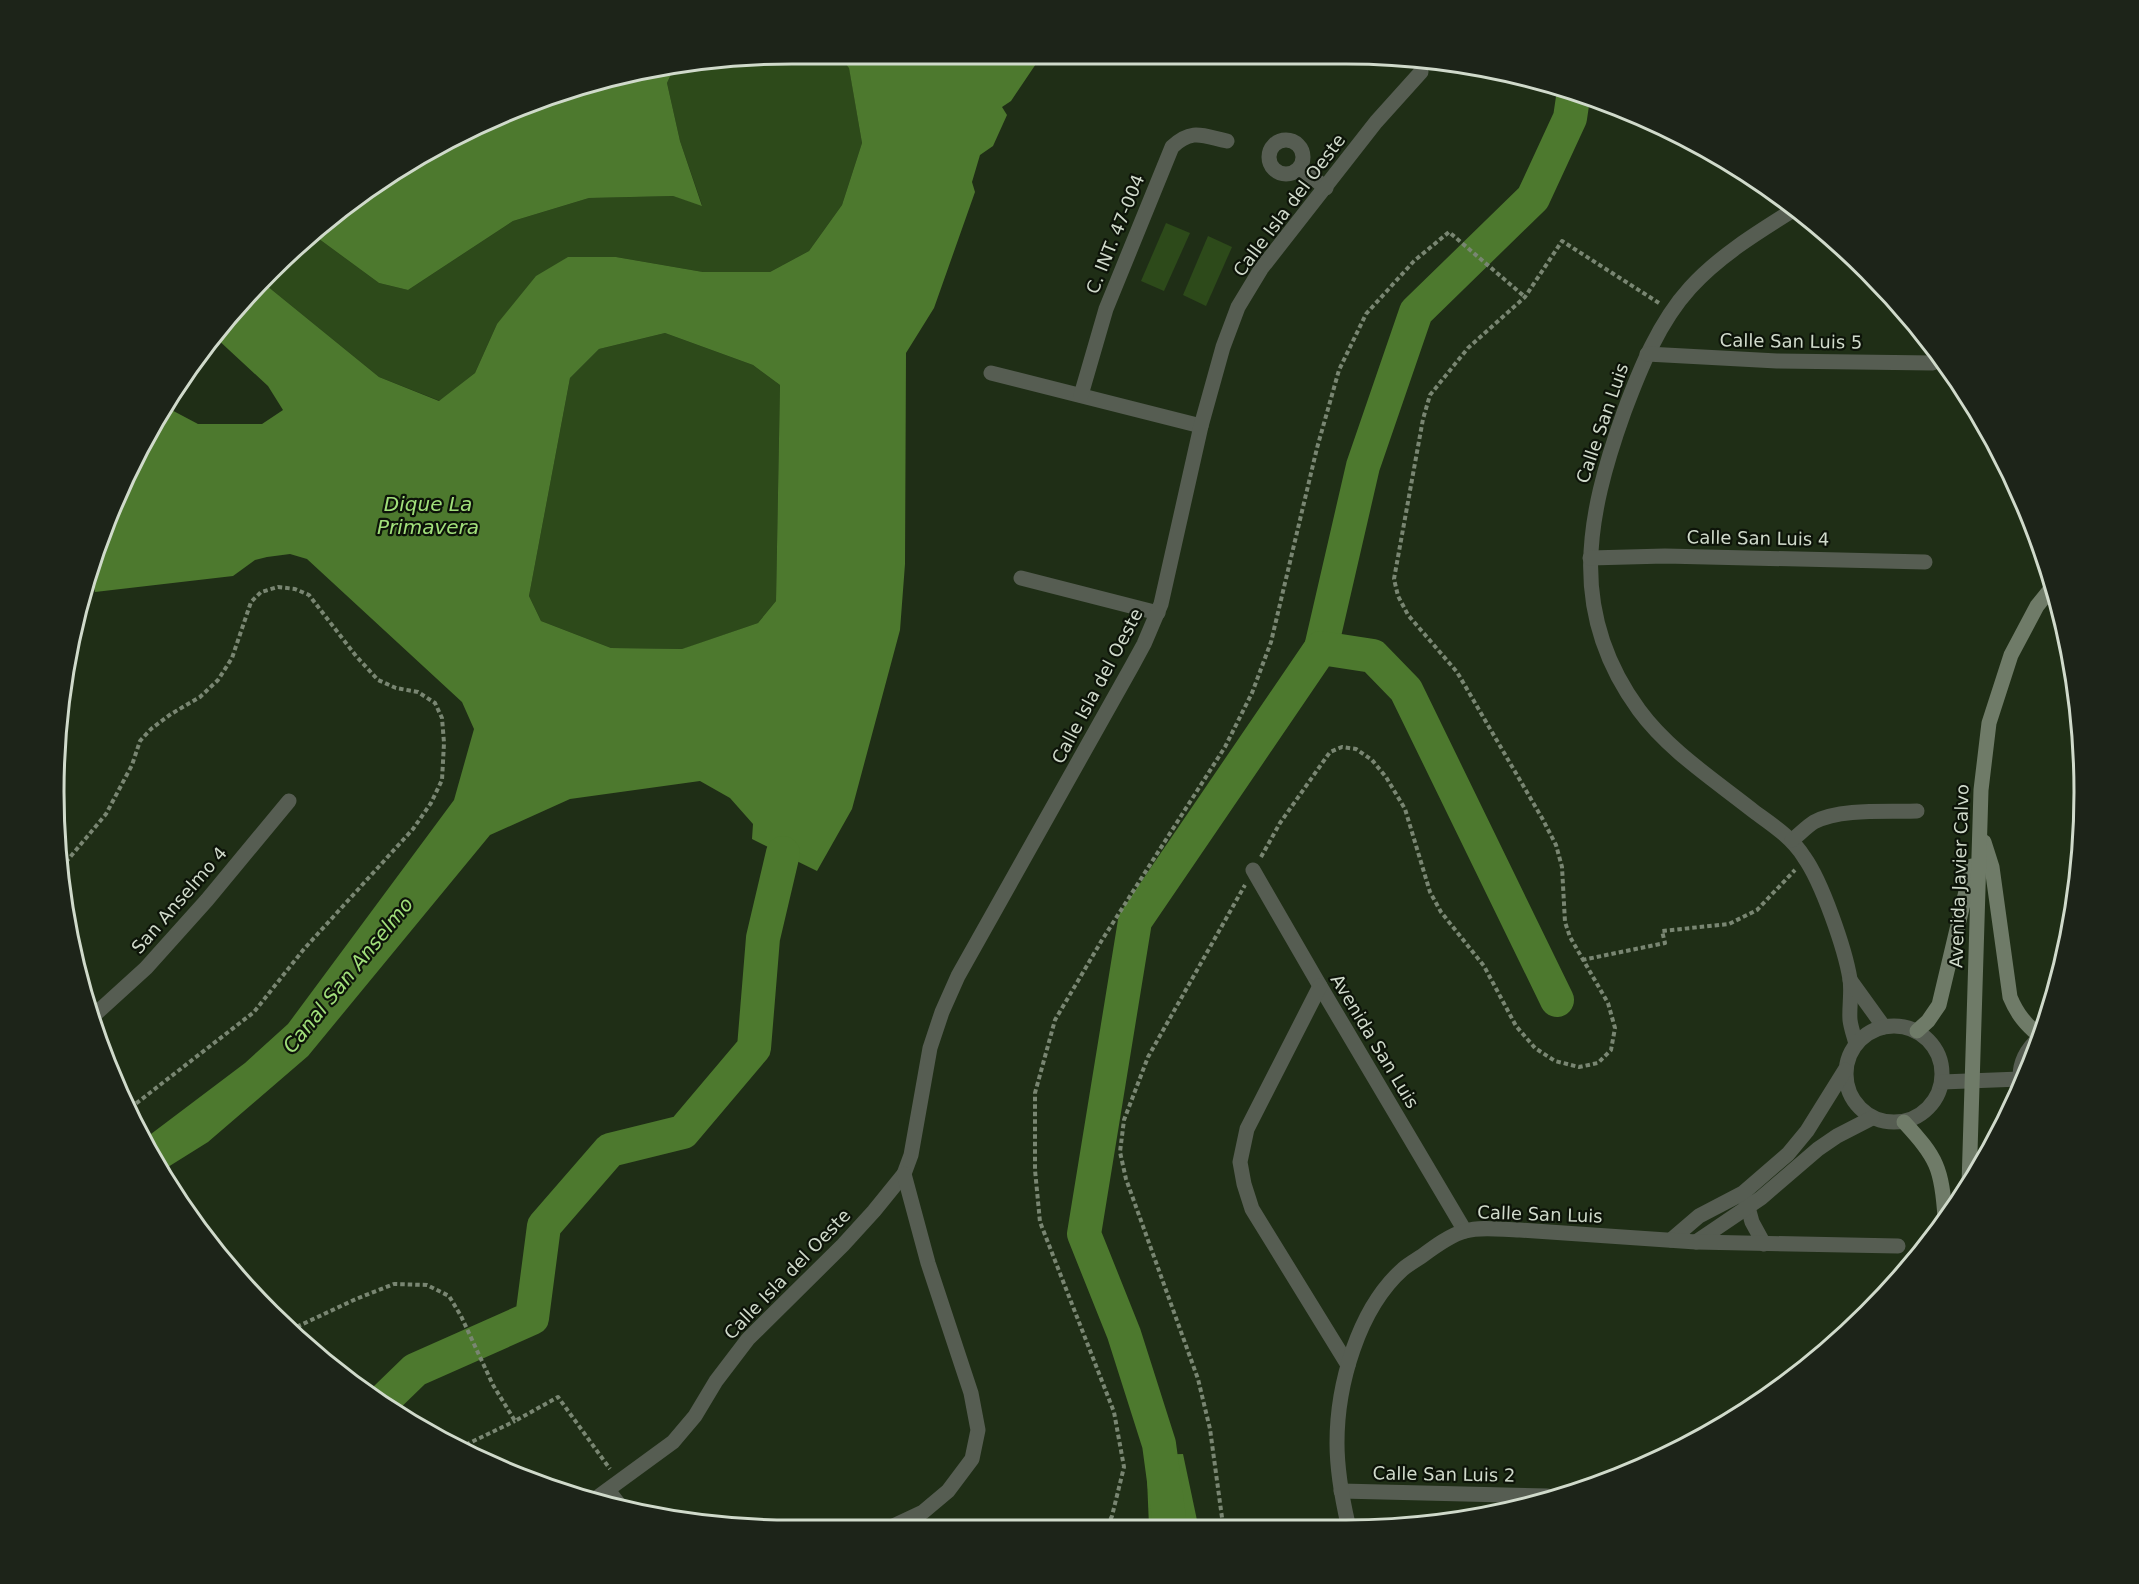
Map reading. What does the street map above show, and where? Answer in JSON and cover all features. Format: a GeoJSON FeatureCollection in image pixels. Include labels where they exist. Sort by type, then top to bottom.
{"type":"FeatureCollection","features":[{"type":"Feature","properties":{"kind":"street","name":"Calle Isla del Oeste"},"geometry":{"type":"LineString","coordinates":[[607,1490],[673,1442],[695,1416],[716,1381],[748,1339],[859,1228],[903,1174],[910,1155],[930,1048],[942,1012],[958,976],[1132,666],[1158,613],[1201,426],[1223,347],[1238,307],[1261,269],[1376,122],[1421,72]]}},
{"type":"Feature","properties":{"kind":"street","name":"C. INT. 47-004"},"geometry":{"type":"LineString","coordinates":[[1081,395],[1106,309],[1172,147],[1181,139],[1192,134],[1227,141]]}},
{"type":"Feature","properties":{"kind":"street"},"geometry":{"type":"LineString","coordinates":[[1300,168],[1326,188]]}},
{"type":"Feature","properties":{"kind":"street","name":"Calle San Luis"},"geometry":{"type":"LineString","coordinates":[[1788,214],[1728,254],[1690,288],[1647,354],[1611,448],[1597,501],[1590,558],[1592,600],[1604,648],[1623,687],[1641,713],[1661,735],[1696,766],[1792,840],[1805,858],[1828,908],[1850,980],[1850,1023],[1856,1044]]}},
{"type":"Feature","properties":{"kind":"street","name":"Calle San Luis 5"},"geometry":{"type":"LineString","coordinates":[[1647,354],[1766,361],[1934,363]]}},
{"type":"Feature","properties":{"kind":"street"},"geometry":{"type":"LineString","coordinates":[[991,373],[1201,426]]}},
{"type":"Feature","properties":{"kind":"street","name":"Calle San Luis 4"},"geometry":{"type":"LineString","coordinates":[[1590,558],[1665,555],[1925,562]]}},
{"type":"Feature","properties":{"kind":"street"},"geometry":{"type":"LineString","coordinates":[[1021,578],[1158,613]]}},
{"type":"Feature","properties":{"kind":"street","name":"Avenida Javier Calvo"},"geometry":{"type":"LineString","coordinates":[[1969,1168],[1981,790],[1989,723],[2011,655],[2037,606],[2047,594]]}},
{"type":"Feature","properties":{"kind":"street","name":"San Anselmo 4"},"geometry":{"type":"LineString","coordinates":[[98,1011],[146,968],[207,900],[289,801]]}},
{"type":"Feature","properties":{"kind":"street"},"geometry":{"type":"LineString","coordinates":[[1792,840],[1814,822],[1830,817],[1917,811]]}},
{"type":"Feature","properties":{"kind":"street"},"geometry":{"type":"LineString","coordinates":[[1917,1031],[1928,1021],[1939,1005],[1980,831]]}},
{"type":"Feature","properties":{"kind":"street"},"geometry":{"type":"LineString","coordinates":[[1980,831],[1992,867],[2010,997],[2017,1013],[2025,1024],[2034,1031]]}},
{"type":"Feature","properties":{"kind":"street","name":"Avenida San Luis"},"geometry":{"type":"LineString","coordinates":[[1253,870],[1465,1231]]}},
{"type":"Feature","properties":{"kind":"street","name":"Calle San Luis"},"geometry":{"type":"LineString","coordinates":[[1850,980],[1884,1027]]}},
{"type":"Feature","properties":{"kind":"street"},"geometry":{"type":"LineString","coordinates":[[1320,986],[1247,1129],[1240,1162],[1244,1185],[1252,1209],[1348,1365]]}},
{"type":"Feature","properties":{"kind":"street"},"geometry":{"type":"LineString","coordinates":[[1696,1242],[1746,1199],[1788,1154],[1807,1131],[1845,1070],[1850,1052],[1873,1030],[1901,1026],[1917,1031],[1929,1040],[1938,1052],[1943,1067],[1942,1082],[1936,1100],[1922,1114],[1904,1122],[1888,1123],[1872,1118],[1860,1110],[1851,1098],[1846,1084],[1845,1070]]}},
{"type":"Feature","properties":{"kind":"street"},"geometry":{"type":"LineString","coordinates":[[1942,1082],[2014,1082]]}},
{"type":"Feature","properties":{"kind":"street"},"geometry":{"type":"LineString","coordinates":[[1671,1240],[1699,1216],[1746,1199],[1788,1176],[1836,1136],[1872,1118]]}},
{"type":"Feature","properties":{"kind":"street"},"geometry":{"type":"LineString","coordinates":[[1904,1122],[1927,1147],[1937,1166],[1944,1191],[1945,1206]]}},
{"type":"Feature","properties":{"kind":"street"},"geometry":{"type":"LineString","coordinates":[[903,1174],[928,1263],[971,1393],[978,1430],[972,1459],[948,1491],[923,1512],[906,1520]]}},
{"type":"Feature","properties":{"kind":"street"},"geometry":{"type":"LineString","coordinates":[[1746,1199],[1752,1222],[1764,1244]]}},
{"type":"Feature","properties":{"kind":"street","name":"Calle San Luis"},"geometry":{"type":"LineString","coordinates":[[1347,1520],[1341,1491],[1337,1444],[1340,1407],[1348,1365],[1356,1339],[1379,1298],[1403,1269],[1434,1247],[1465,1231],[1510,1230],[1696,1242],[1898,1246]]}},
{"type":"Feature","properties":{"kind":"street","name":"Calle San Luis 2"},"geometry":{"type":"LineString","coordinates":[[1341,1491],[1532,1496]]}},
{"type":"Feature","properties":{"kind":"path"},"geometry":{"type":"LineString","coordinates":[[1110,1520],[1124,1467],[1114,1412],[1040,1222],[1035,1170],[1035,1093],[1055,1020],[1102,940],[1225,747],[1252,693],[1271,642],[1317,448],[1339,370],[1366,314],[1413,261],[1449,232],[1525,297]]}},
{"type":"Feature","properties":{"kind":"path"},"geometry":{"type":"LineString","coordinates":[[1222,1520],[1206,1406],[1126,1179],[1120,1152],[1124,1120],[1148,1057],[1280,823],[1330,752],[1342,747],[1356,748],[1372,760],[1386,777],[1405,809],[1430,892],[1441,912],[1484,966],[1516,1026],[1534,1048],[1555,1061],[1579,1067],[1598,1063],[1611,1050],[1616,1028],[1608,1003],[1582,960],[1565,922],[1562,867],[1556,845],[1457,672],[1408,615],[1398,596],[1394,579],[1423,419],[1430,395],[1468,348],[1525,297],[1562,241],[1673,312]]}},
{"type":"Feature","properties":{"kind":"path"},"geometry":{"type":"LineString","coordinates":[[1582,960],[1665,943],[1662,931],[1729,924],[1757,910],[1805,858]]}},
{"type":"Feature","properties":{"kind":"path"},"geometry":{"type":"LineString","coordinates":[[299,1326],[394,1284],[427,1285],[449,1296],[461,1316],[493,1385],[515,1421]]}},
{"type":"Feature","properties":{"kind":"path"},"geometry":{"type":"LineString","coordinates":[[469,1443],[558,1397],[607,1490]]}},
{"type":"Feature","properties":{"kind":"shaded area"},"geometry":{"type":"Polygon","coordinates":[[[846,64],[849,67],[862,143],[842,205],[809,251],[770,272],[703,272],[616,257],[497,324],[475,373],[440,401],[379,377],[269,287],[319,239],[379,283],[408,290],[513,221],[589,198],[673,196],[702,205],[680,141],[667,83],[671,75],[744,66],[846,64]]]}},
{"type":"Feature","properties":{"kind":"shaded area"},"geometry":{"type":"Polygon","coordinates":[[[1166,223],[1190,233],[1164,291],[1141,281],[1166,223]]]}},
{"type":"Feature","properties":{"kind":"shaded area"},"geometry":{"type":"Polygon","coordinates":[[[1208,236],[1232,247],[1206,306],[1183,295],[1208,236]]]}},
{"type":"Feature","properties":{"kind":"shaded area"},"geometry":{"type":"Polygon","coordinates":[[[665,333],[753,365],[780,385],[776,601],[758,623],[683,649],[611,648],[541,621],[529,596],[570,378],[599,349],[665,333]]]}},
{"type":"Feature","properties":{"kind":"water","name":"Dique La Primavera"},"geometry":{"type":"Polygon","coordinates":[[[846,64],[1036,64],[1011,101],[1002,107],[1007,115],[993,146],[980,155],[972,182],[975,192],[934,308],[906,353],[905,564],[900,630],[852,809],[817,871],[752,839],[753,824],[730,798],[700,781],[570,799],[490,835],[308,1056],[208,1142],[169,1167],[151,1134],[245,1063],[288,1024],[454,800],[474,729],[462,702],[307,559],[290,554],[267,557],[255,560],[233,576],[95,592],[94,588],[103,558],[120,514],[140,470],[173,411],[198,424],[262,424],[283,410],[268,386],[221,342],[269,287],[379,377],[439,401],[475,373],[497,324],[536,276],[568,257],[616,257],[703,272],[770,272],[809,251],[842,205],[862,143],[849,68],[846,64]],[[665,333],[599,349],[570,378],[529,596],[541,621],[611,648],[682,649],[758,623],[776,601],[780,385],[753,365],[665,333]]]}},
{"type":"Feature","properties":{"kind":"water"},"geometry":{"type":"Polygon","coordinates":[[[671,75],[667,83],[680,141],[702,206],[673,196],[589,198],[513,221],[408,290],[379,283],[319,239],[388,187],[470,140],[558,103],[604,89],[671,75]]]}},
{"type":"Feature","properties":{"kind":"water"},"geometry":{"type":"Polygon","coordinates":[[[1183,1454],[1197,1520],[1149,1520],[1146,1455],[1183,1454]]]}},
{"type":"Feature","properties":{"kind":"waterway"},"geometry":{"type":"LineString","coordinates":[[1321,648],[1363,466],[1416,312],[1533,198],[1570,118],[1573,100]]}},
{"type":"Feature","properties":{"kind":"waterway"},"geometry":{"type":"LineString","coordinates":[[1169,1520],[1159,1444],[1124,1334],[1084,1234],[1135,921],[1321,648],[1373,656],[1406,690],[1557,1000]]}},
{"type":"Feature","properties":{"kind":"waterway"},"geometry":{"type":"LineString","coordinates":[[388,1397],[415,1370],[532,1318],[544,1226],[610,1150],[683,1132],[754,1048],[763,938],[783,853]]}},
{"type":"Feature","properties":{"kind":"water label","name":"Canal San Anselmo"},"geometry":{"type":"Point","coordinates":[348,975]}}]}
